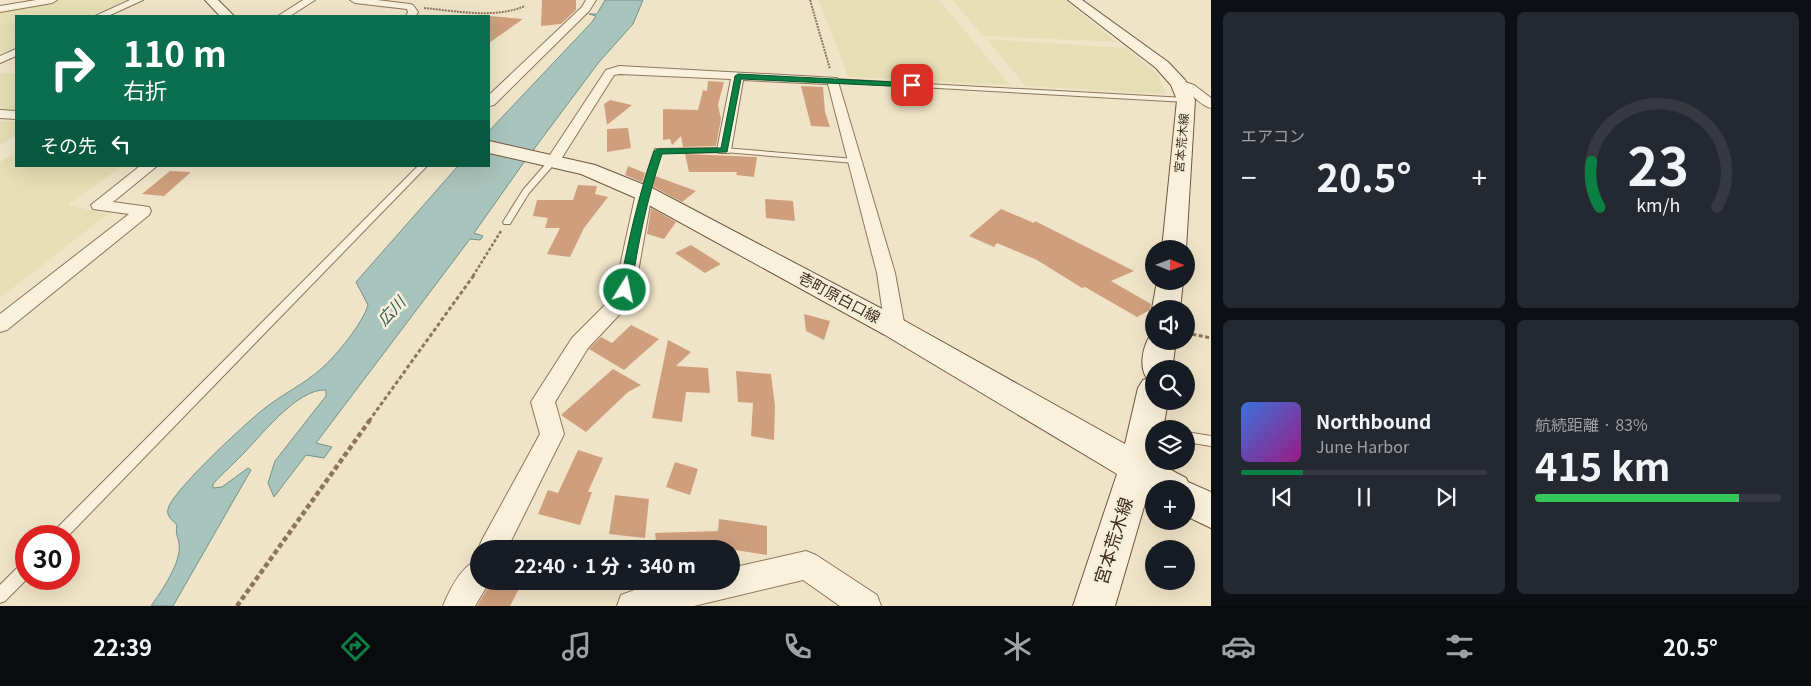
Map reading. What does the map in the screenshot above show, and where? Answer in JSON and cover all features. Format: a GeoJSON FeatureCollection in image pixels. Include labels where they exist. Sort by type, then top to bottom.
{"type":"FeatureCollection","features":[{"type":"Feature","properties":{"kind":"main road"},"geometry":{"type":"LineString","coordinates":[[211,0],[226,15]]}},
{"type":"Feature","properties":{"kind":"main road"},"geometry":{"type":"LineString","coordinates":[[1074,0],[1162,66],[1182,92]]}},
{"type":"Feature","properties":{"kind":"main road","name":"宮本荒木線"},"geometry":{"type":"LineString","coordinates":[[1174,240],[1182,92]]}},
{"type":"Feature","properties":{"kind":"main road","name":"壱町原白口線"},"geometry":{"type":"LineString","coordinates":[[490,147],[588,169],[644,193],[895,328],[1158,480]]}},
{"type":"Feature","properties":{"kind":"main road","name":"宮本荒木線"},"geometry":{"type":"LineString","coordinates":[[1094,606],[1145,445]]}},
{"type":"Feature","properties":{"kind":"main road"},"geometry":{"type":"LineString","coordinates":[[1195,502],[1211,511]]}},
{"type":"Feature","properties":{"kind":"street"},"geometry":{"type":"LineString","coordinates":[[0,9],[52,0]]}},
{"type":"Feature","properties":{"kind":"street"},"geometry":{"type":"LineString","coordinates":[[102,15],[138,0]]}},
{"type":"Feature","properties":{"kind":"street"},"geometry":{"type":"LineString","coordinates":[[285,15],[310,0]]}},
{"type":"Feature","properties":{"kind":"street"},"geometry":{"type":"LineString","coordinates":[[355,0],[393,4],[408,8]]}},
{"type":"Feature","properties":{"kind":"street"},"geometry":{"type":"LineString","coordinates":[[490,101],[586,9],[591,0]]}},
{"type":"Feature","properties":{"kind":"street"},"geometry":{"type":"LineString","coordinates":[[0,60],[15,52]]}},
{"type":"Feature","properties":{"kind":"street"},"geometry":{"type":"LineString","coordinates":[[549,160],[610,73],[619,70],[833,81],[886,273],[895,328]]}},
{"type":"Feature","properties":{"kind":"street"},"geometry":{"type":"LineString","coordinates":[[724,150],[738,76]]}},
{"type":"Feature","properties":{"kind":"street"},"geometry":{"type":"LineString","coordinates":[[1182,92],[1190,88],[1211,104]]}},
{"type":"Feature","properties":{"kind":"street"},"geometry":{"type":"LineString","coordinates":[[0,114],[15,115]]}},
{"type":"Feature","properties":{"kind":"street"},"geometry":{"type":"LineString","coordinates":[[0,325],[143,211],[99,205],[149,167]]}},
{"type":"Feature","properties":{"kind":"street"},"geometry":{"type":"LineString","coordinates":[[497,540],[552,434],[543,402],[580,343],[614,308],[625,290],[644,193]]}},
{"type":"Feature","properties":{"kind":"street"},"geometry":{"type":"LineString","coordinates":[[632,606],[806,565],[866,606]]}},
{"type":"Feature","properties":{"kind":"street"},"geometry":{"type":"LineString","coordinates":[[458,606],[470,587]]}},
{"type":"Feature","properties":{"kind":"lane"},"geometry":{"type":"LineString","coordinates":[[833,81],[1182,92]]}},
{"type":"Feature","properties":{"kind":"lane"},"geometry":{"type":"LineString","coordinates":[[644,193],[658,151],[724,150],[855,161]]}},
{"type":"Feature","properties":{"kind":"lane"},"geometry":{"type":"LineString","coordinates":[[507,222],[549,160]]}},
{"type":"Feature","properties":{"kind":"lane"},"geometry":{"type":"LineString","coordinates":[[70,525],[422,167]]}},
{"type":"Feature","properties":{"kind":"lane"},"geometry":{"type":"LineString","coordinates":[[1195,438],[1211,441]]}},
{"type":"Feature","properties":{"kind":"lane"},"geometry":{"type":"LineString","coordinates":[[0,596],[15,580]]}},
{"type":"Feature","properties":{"kind":"path"},"geometry":{"type":"LineString","coordinates":[[810,0],[833,81]]}},
{"type":"Feature","properties":{"kind":"path"},"geometry":{"type":"LineString","coordinates":[[408,8],[477,12],[516,10],[525,6]]}},
{"type":"Feature","properties":{"kind":"path"},"geometry":{"type":"LineString","coordinates":[[237,606],[481,265],[507,222]]}},
{"type":"Feature","properties":{"kind":"path"},"geometry":{"type":"LineString","coordinates":[[1195,335],[1211,338]]}},
{"type":"Feature","properties":{"kind":"shaded area"},"geometry":{"type":"Polygon","coordinates":[[[61,0],[127,0],[91,15],[15,15],[15,47],[0,54],[0,11],[61,0]]]}},
{"type":"Feature","properties":{"kind":"shaded area"},"geometry":{"type":"Polygon","coordinates":[[[819,0],[939,0],[1010,85],[848,77],[819,0]]]}},
{"type":"Feature","properties":{"kind":"shaded area"},"geometry":{"type":"Polygon","coordinates":[[[952,0],[1065,0],[1116,42],[983,36],[952,0]]]}},
{"type":"Feature","properties":{"kind":"shaded area"},"geometry":{"type":"Polygon","coordinates":[[[987,39],[1126,48],[1158,75],[1166,94],[1025,86],[987,39]]]}},
{"type":"Feature","properties":{"kind":"shaded area"},"geometry":{"type":"Polygon","coordinates":[[[0,73],[15,74],[15,112],[0,110],[0,73]]]}},
{"type":"Feature","properties":{"kind":"shaded area"},"geometry":{"type":"Polygon","coordinates":[[[0,121],[15,122],[15,137],[0,145],[0,121]]]}},
{"type":"Feature","properties":{"kind":"shaded area"},"geometry":{"type":"Polygon","coordinates":[[[15,153],[15,167],[121,167],[68,205],[108,214],[0,298],[0,162],[15,153]]]}},
{"type":"Feature","properties":{"kind":"water","name":"広川"},"geometry":{"type":"Polygon","coordinates":[[[605,0],[643,0],[633,24],[599,62],[474,233],[483,236],[480,240],[470,239],[316,443],[332,447],[324,458],[306,455],[274,497],[268,483],[275,461],[326,396],[326,390],[302,397],[290,406],[213,484],[213,488],[222,487],[248,468],[251,470],[173,606],[151,606],[170,576],[179,551],[176,533],[177,525],[168,514],[172,500],[211,457],[256,415],[314,374],[341,348],[361,321],[368,305],[356,282],[457,167],[490,167],[490,130],[592,22],[596,16],[589,14],[597,14],[605,0]]]}},
{"type":"Feature","properties":{"kind":"building"},"geometry":{"type":"Polygon","coordinates":[[[542,0],[576,0],[576,10],[561,24],[541,26],[542,0]]]}},
{"type":"Feature","properties":{"kind":"building"},"geometry":{"type":"Polygon","coordinates":[[[490,16],[523,19],[490,42],[490,16]]]}},
{"type":"Feature","properties":{"kind":"building"},"geometry":{"type":"Polygon","coordinates":[[[708,81],[724,82],[718,105],[721,119],[716,146],[683,147],[681,136],[672,145],[670,139],[663,140],[663,109],[698,110],[703,90],[707,91],[708,81]]]}},
{"type":"Feature","properties":{"kind":"building"},"geometry":{"type":"Polygon","coordinates":[[[801,86],[823,87],[825,112],[830,127],[811,126],[801,86]]]}},
{"type":"Feature","properties":{"kind":"building"},"geometry":{"type":"Polygon","coordinates":[[[610,100],[632,105],[607,125],[604,104],[610,100]]]}},
{"type":"Feature","properties":{"kind":"building"},"geometry":{"type":"Polygon","coordinates":[[[628,128],[631,148],[607,152],[607,129],[628,128]]]}},
{"type":"Feature","properties":{"kind":"building"},"geometry":{"type":"Polygon","coordinates":[[[685,154],[757,157],[754,177],[736,175],[737,172],[689,172],[685,154]]]}},
{"type":"Feature","properties":{"kind":"building"},"geometry":{"type":"Polygon","coordinates":[[[628,166],[645,173],[642,182],[625,175],[628,166]]]}},
{"type":"Feature","properties":{"kind":"building"},"geometry":{"type":"Polygon","coordinates":[[[170,171],[191,172],[164,196],[142,194],[170,171]]]}},
{"type":"Feature","properties":{"kind":"building"},"geometry":{"type":"Polygon","coordinates":[[[655,176],[696,191],[682,202],[652,186],[655,176]]]}},
{"type":"Feature","properties":{"kind":"building"},"geometry":{"type":"Polygon","coordinates":[[[578,185],[597,186],[595,194],[608,197],[584,228],[570,257],[547,254],[560,228],[545,228],[548,218],[533,216],[537,200],[573,200],[578,185]]]}},
{"type":"Feature","properties":{"kind":"building"},"geometry":{"type":"Polygon","coordinates":[[[765,199],[793,201],[795,221],[766,218],[765,199]]]}},
{"type":"Feature","properties":{"kind":"building"},"geometry":{"type":"Polygon","coordinates":[[[651,208],[676,222],[664,239],[647,234],[651,208]]]}},
{"type":"Feature","properties":{"kind":"building"},"geometry":{"type":"Polygon","coordinates":[[[1001,209],[1034,223],[1035,221],[1134,271],[1111,281],[1145,301],[1145,313],[1137,317],[1085,287],[1082,288],[1037,260],[997,243],[994,247],[969,236],[1001,209]]]}},
{"type":"Feature","properties":{"kind":"building"},"geometry":{"type":"Polygon","coordinates":[[[691,245],[721,264],[705,273],[675,253],[691,245]]]}},
{"type":"Feature","properties":{"kind":"building"},"geometry":{"type":"Polygon","coordinates":[[[804,314],[830,321],[824,340],[806,331],[804,314]]]}},
{"type":"Feature","properties":{"kind":"building"},"geometry":{"type":"Polygon","coordinates":[[[631,325],[659,339],[624,370],[589,349],[601,337],[612,343],[631,325]]]}},
{"type":"Feature","properties":{"kind":"building"},"geometry":{"type":"Polygon","coordinates":[[[668,340],[691,352],[676,366],[708,368],[710,393],[686,392],[682,422],[652,418],[668,340]]]}},
{"type":"Feature","properties":{"kind":"building"},"geometry":{"type":"Polygon","coordinates":[[[613,369],[641,385],[628,392],[586,432],[561,415],[613,369]]]}},
{"type":"Feature","properties":{"kind":"building"},"geometry":{"type":"Polygon","coordinates":[[[736,371],[771,374],[775,406],[774,440],[751,436],[753,403],[738,402],[736,371]]]}},
{"type":"Feature","properties":{"kind":"building"},"geometry":{"type":"Polygon","coordinates":[[[578,450],[603,458],[588,492],[592,492],[580,525],[538,514],[548,490],[558,493],[578,450]]]}},
{"type":"Feature","properties":{"kind":"building"},"geometry":{"type":"Polygon","coordinates":[[[675,462],[698,469],[690,495],[666,487],[675,462]]]}},
{"type":"Feature","properties":{"kind":"building"},"geometry":{"type":"Polygon","coordinates":[[[615,495],[649,499],[645,538],[609,534],[615,495]]]}},
{"type":"Feature","properties":{"kind":"building"},"geometry":{"type":"Polygon","coordinates":[[[719,519],[767,526],[767,555],[740,551],[740,540],[656,540],[655,533],[718,531],[719,519]]]}},
{"type":"Feature","properties":{"kind":"building"},"geometry":{"type":"Polygon","coordinates":[[[487,590],[518,590],[510,606],[477,606],[487,590]]]}},
{"type":"Feature","properties":{"kind":"route"},"geometry":{"type":"LineString","coordinates":[[625,290],[636,226],[644,193],[658,151],[724,150],[738,76],[912,85]]}}]}
